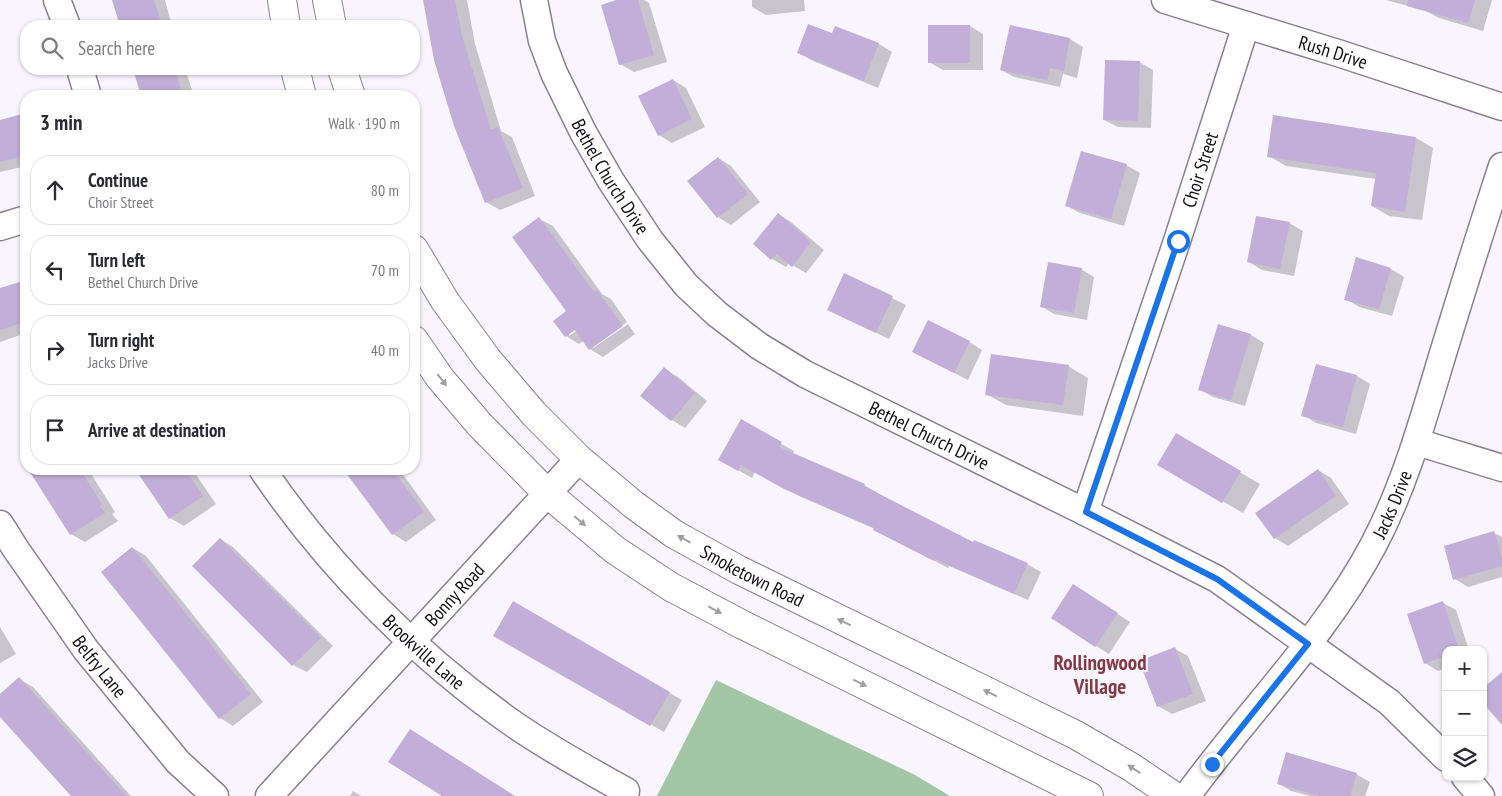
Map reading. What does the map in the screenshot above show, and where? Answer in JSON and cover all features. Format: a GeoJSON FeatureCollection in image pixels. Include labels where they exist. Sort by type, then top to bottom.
{"type":"FeatureCollection","features":[{"type":"Feature","properties":{"kind":"main road"},"geometry":{"type":"LineString","coordinates":[[282,0],[285,20]]}},
{"type":"Feature","properties":{"kind":"main road"},"geometry":{"type":"LineString","coordinates":[[327,0],[331,20]]}},
{"type":"Feature","properties":{"kind":"main road"},"geometry":{"type":"LineString","coordinates":[[297,75],[300,90]]}},
{"type":"Feature","properties":{"kind":"main road"},"geometry":{"type":"LineString","coordinates":[[344,75],[349,90]]}},
{"type":"Feature","properties":{"kind":"main road","name":"Smoketown Road"},"geometry":{"type":"LineString","coordinates":[[420,259],[445,301],[488,360],[534,414],[579,459],[634,505],[674,534],[739,570],[1076,735],[1131,767],[1174,796]]}},
{"type":"Feature","properties":{"kind":"main road"},"geometry":{"type":"LineString","coordinates":[[420,349],[440,378],[480,425],[547,493],[615,550],[672,587],[743,625],[1089,796]]}},
{"type":"Feature","properties":{"kind":"street"},"geometry":{"type":"LineString","coordinates":[[57,0],[65,20]]}},
{"type":"Feature","properties":{"kind":"street","name":"Bethel Church Drive"},"geometry":{"type":"LineString","coordinates":[[534,0],[542,41],[554,73],[582,132],[611,181],[650,240],[686,285],[717,314],[759,346],[805,374],[1086,512],[1217,579],[1389,702],[1442,754]]}},
{"type":"Feature","properties":{"kind":"street","name":"Rush Drive"},"geometry":{"type":"LineString","coordinates":[[1165,0],[1502,106]]}},
{"type":"Feature","properties":{"kind":"street","name":"Choir Street"},"geometry":{"type":"LineString","coordinates":[[1086,512],[1178,241],[1246,25]]}},
{"type":"Feature","properties":{"kind":"street"},"geometry":{"type":"LineString","coordinates":[[82,75],[86,90]]}},
{"type":"Feature","properties":{"kind":"street","name":"Jacks Drive"},"geometry":{"type":"LineString","coordinates":[[1187,796],[1308,644],[1344,595],[1374,544],[1404,480],[1417,442],[1462,290],[1502,166]]}},
{"type":"Feature","properties":{"kind":"street"},"geometry":{"type":"LineString","coordinates":[[0,227],[20,221]]}},
{"type":"Feature","properties":{"kind":"street"},"geometry":{"type":"LineString","coordinates":[[1417,442],[1502,468]]}},
{"type":"Feature","properties":{"kind":"street","name":"Bonny Road"},"geometry":{"type":"LineString","coordinates":[[269,796],[579,459]]}},
{"type":"Feature","properties":{"kind":"street","name":"Brookville Lane"},"geometry":{"type":"LineString","coordinates":[[267,475],[319,544],[370,601],[411,641],[457,681],[515,724],[563,756],[626,791]]}},
{"type":"Feature","properties":{"kind":"street","name":"Belfry Lane"},"geometry":{"type":"LineString","coordinates":[[0,524],[86,650],[178,762],[215,796]]}},
{"type":"Feature","properties":{"kind":"street"},"geometry":{"type":"LineString","coordinates":[[1468,781],[1481,796]]}},
{"type":"Feature","properties":{"kind":"green space"},"geometry":{"type":"Polygon","coordinates":[[[716,680],[915,775],[950,796],[657,796],[716,680]]]}},
{"type":"Feature","properties":{"kind":"building"},"geometry":{"type":"Polygon","coordinates":[[[112,0],[154,0],[160,20],[118,20],[112,0]]]}},
{"type":"Feature","properties":{"kind":"building"},"geometry":{"type":"Polygon","coordinates":[[[423,0],[455,0],[462,36],[491,130],[498,127],[523,188],[485,203],[454,126],[434,60],[423,0]]]}},
{"type":"Feature","properties":{"kind":"building"},"geometry":{"type":"Polygon","coordinates":[[[616,0],[638,0],[654,55],[619,65],[601,5],[616,0]]]}},
{"type":"Feature","properties":{"kind":"building"},"geometry":{"type":"Polygon","coordinates":[[[1408,0],[1475,0],[1468,23],[1407,6],[1408,0]]]}},
{"type":"Feature","properties":{"kind":"building"},"geometry":{"type":"Polygon","coordinates":[[[808,24],[832,33],[835,26],[879,43],[864,81],[797,53],[808,24]]]}},
{"type":"Feature","properties":{"kind":"building"},"geometry":{"type":"Polygon","coordinates":[[[928,25],[970,25],[970,63],[928,63],[928,25]]]}},
{"type":"Feature","properties":{"kind":"building"},"geometry":{"type":"Polygon","coordinates":[[[1010,25],[1070,38],[1064,71],[1050,68],[1047,80],[1000,70],[1010,25]]]}},
{"type":"Feature","properties":{"kind":"building"},"geometry":{"type":"Polygon","coordinates":[[[1105,60],[1140,61],[1138,121],[1103,120],[1105,60]]]}},
{"type":"Feature","properties":{"kind":"building"},"geometry":{"type":"Polygon","coordinates":[[[135,75],[177,75],[181,90],[139,90],[135,75]]]}},
{"type":"Feature","properties":{"kind":"building"},"geometry":{"type":"Polygon","coordinates":[[[673,79],[692,119],[658,136],[638,96],[673,79]]]}},
{"type":"Feature","properties":{"kind":"building"},"geometry":{"type":"Polygon","coordinates":[[[20,115],[20,157],[0,162],[0,120],[20,115]]]}},
{"type":"Feature","properties":{"kind":"building"},"geometry":{"type":"Polygon","coordinates":[[[1273,115],[1416,137],[1405,212],[1371,206],[1376,173],[1267,157],[1273,115]]]}},
{"type":"Feature","properties":{"kind":"building"},"geometry":{"type":"Polygon","coordinates":[[[1081,151],[1127,164],[1111,219],[1065,206],[1081,151]]]}},
{"type":"Feature","properties":{"kind":"building"},"geometry":{"type":"Polygon","coordinates":[[[718,157],[748,194],[717,218],[687,181],[718,157]]]}},
{"type":"Feature","properties":{"kind":"building"},"geometry":{"type":"Polygon","coordinates":[[[778,213],[811,242],[792,267],[777,254],[771,260],[753,244],[778,213]]]}},
{"type":"Feature","properties":{"kind":"building"},"geometry":{"type":"Polygon","coordinates":[[[1256,216],[1290,222],[1280,269],[1247,262],[1256,216]]]}},
{"type":"Feature","properties":{"kind":"building"},"geometry":{"type":"Polygon","coordinates":[[[539,217],[594,292],[597,290],[623,326],[589,350],[575,330],[565,337],[553,321],[566,311],[512,237],[539,217]]]}},
{"type":"Feature","properties":{"kind":"building"},"geometry":{"type":"Polygon","coordinates":[[[1356,257],[1391,268],[1379,309],[1344,300],[1356,257]]]}},
{"type":"Feature","properties":{"kind":"building"},"geometry":{"type":"Polygon","coordinates":[[[1048,262],[1082,268],[1074,313],[1040,307],[1048,262]]]}},
{"type":"Feature","properties":{"kind":"building"},"geometry":{"type":"Polygon","coordinates":[[[844,273],[893,296],[876,333],[827,310],[844,273]]]}},
{"type":"Feature","properties":{"kind":"building"},"geometry":{"type":"Polygon","coordinates":[[[20,282],[20,324],[0,330],[0,288],[20,282]]]}},
{"type":"Feature","properties":{"kind":"building"},"geometry":{"type":"Polygon","coordinates":[[[928,320],[970,341],[954,373],[912,352],[928,320]]]}},
{"type":"Feature","properties":{"kind":"building"},"geometry":{"type":"Polygon","coordinates":[[[1218,324],[1251,334],[1231,400],[1198,390],[1218,324]]]}},
{"type":"Feature","properties":{"kind":"building"},"geometry":{"type":"Polygon","coordinates":[[[991,354],[1069,365],[1063,405],[985,395],[991,354]]]}},
{"type":"Feature","properties":{"kind":"building"},"geometry":{"type":"Polygon","coordinates":[[[1316,364],[1357,375],[1343,427],[1301,416],[1316,364]]]}},
{"type":"Feature","properties":{"kind":"building"},"geometry":{"type":"Polygon","coordinates":[[[664,367],[695,393],[671,421],[640,396],[664,367]]]}},
{"type":"Feature","properties":{"kind":"building"},"geometry":{"type":"Polygon","coordinates":[[[741,419],[782,442],[779,447],[865,484],[864,486],[973,542],[974,540],[1028,563],[1014,594],[935,559],[934,561],[873,530],[874,528],[784,489],[741,465],[738,471],[718,460],[741,419]]]}},
{"type":"Feature","properties":{"kind":"building"},"geometry":{"type":"Polygon","coordinates":[[[1176,433],[1241,471],[1222,503],[1157,465],[1176,433]]]}},
{"type":"Feature","properties":{"kind":"building"},"geometry":{"type":"Polygon","coordinates":[[[1318,469],[1336,496],[1274,539],[1255,513],[1318,469]]]}},
{"type":"Feature","properties":{"kind":"building"},"geometry":{"type":"Polygon","coordinates":[[[32,475],[84,475],[102,504],[100,506],[105,513],[70,535],[32,475]]]}},
{"type":"Feature","properties":{"kind":"building"},"geometry":{"type":"Polygon","coordinates":[[[139,475],[189,475],[203,496],[169,519],[139,475]]]}},
{"type":"Feature","properties":{"kind":"building"},"geometry":{"type":"Polygon","coordinates":[[[347,475],[396,475],[424,512],[392,535],[347,475]]]}},
{"type":"Feature","properties":{"kind":"building"},"geometry":{"type":"Polygon","coordinates":[[[1494,531],[1502,558],[1502,566],[1453,580],[1444,546],[1494,531]]]}},
{"type":"Feature","properties":{"kind":"building"},"geometry":{"type":"Polygon","coordinates":[[[220,538],[321,638],[292,666],[192,566],[220,538]]]}},
{"type":"Feature","properties":{"kind":"building"},"geometry":{"type":"Polygon","coordinates":[[[132,547],[251,694],[219,719],[101,572],[132,547]]]}},
{"type":"Feature","properties":{"kind":"building"},"geometry":{"type":"Polygon","coordinates":[[[1073,584],[1118,613],[1095,647],[1051,618],[1073,584]]]}},
{"type":"Feature","properties":{"kind":"building"},"geometry":{"type":"Polygon","coordinates":[[[513,601],[670,692],[650,726],[493,636],[513,601]]]}},
{"type":"Feature","properties":{"kind":"building"},"geometry":{"type":"Polygon","coordinates":[[[1443,601],[1458,646],[1442,646],[1442,657],[1424,664],[1407,614],[1443,601]]]}},
{"type":"Feature","properties":{"kind":"building"},"geometry":{"type":"Polygon","coordinates":[[[1175,647],[1193,694],[1157,707],[1139,661],[1175,647]]]}},
{"type":"Feature","properties":{"kind":"building"},"geometry":{"type":"Polygon","coordinates":[[[1502,672],[1502,725],[1487,708],[1487,685],[1502,672]]]}},
{"type":"Feature","properties":{"kind":"building"},"geometry":{"type":"Polygon","coordinates":[[[19,677],[126,796],[71,796],[0,717],[0,694],[19,677]]]}},
{"type":"Feature","properties":{"kind":"building"},"geometry":{"type":"Polygon","coordinates":[[[410,729],[515,796],[442,796],[388,762],[410,729]]]}},
{"type":"Feature","properties":{"kind":"building"},"geometry":{"type":"Polygon","coordinates":[[[1286,752],[1357,773],[1350,796],[1320,796],[1277,784],[1286,752]]]}},
{"type":"Feature","properties":{"kind":"district","name":"Rollingwood Village"},"geometry":{"type":"Point","coordinates":[1100,675]}},
{"type":"Feature","properties":{"kind":"route"},"geometry":{"type":"LineString","coordinates":[[1178,241],[1086,512],[1217,579],[1308,644],[1212,764]]}}]}
